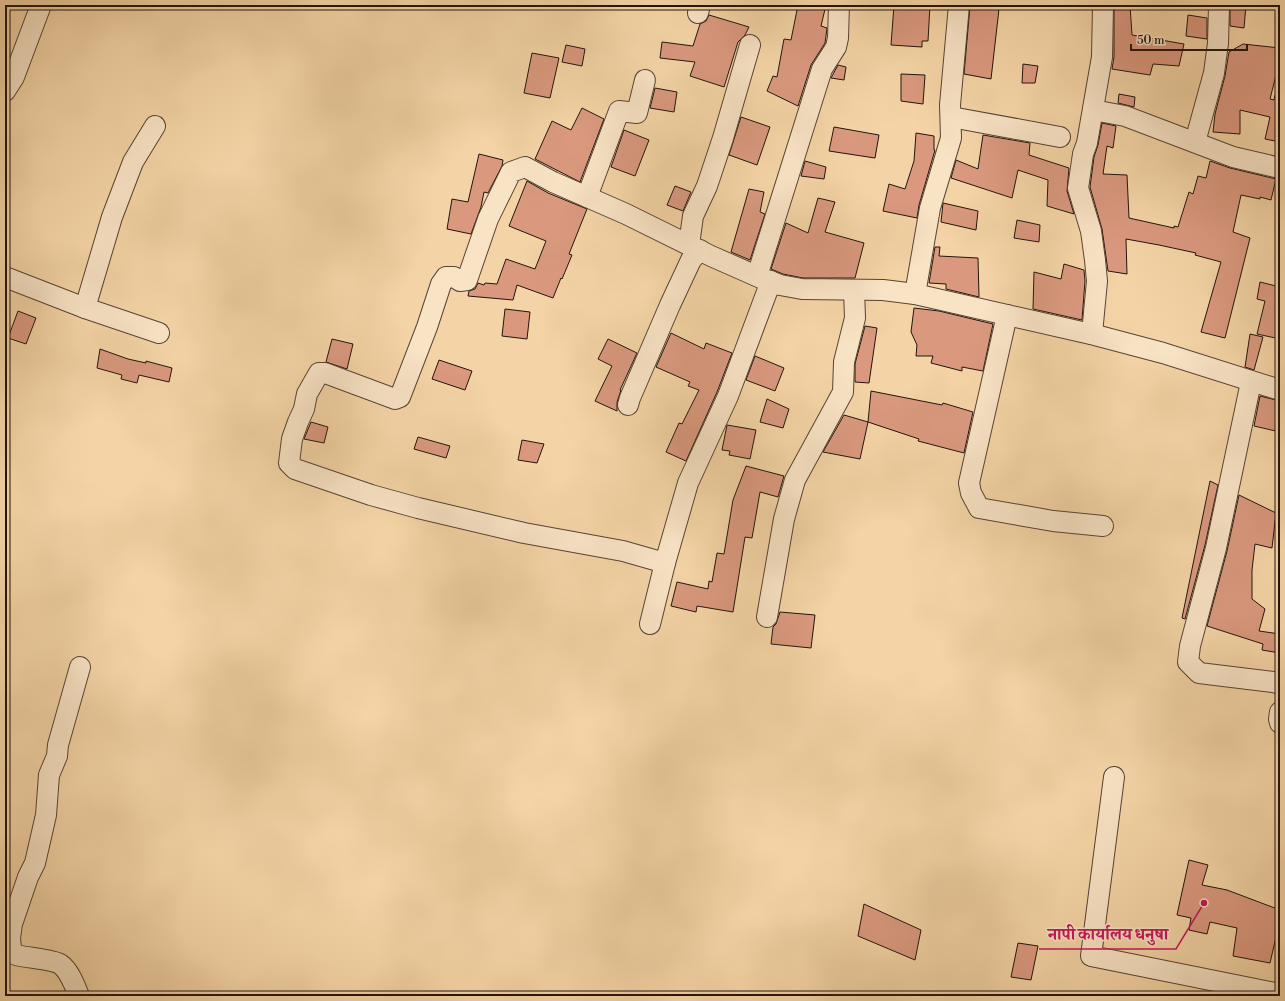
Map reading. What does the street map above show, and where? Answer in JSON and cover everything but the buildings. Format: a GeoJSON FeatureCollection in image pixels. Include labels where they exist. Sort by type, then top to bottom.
{"type":"FeatureCollection","features":[{"type":"Feature","properties":{"kind":"street"},"geometry":{"type":"LineString","coordinates":[[5,90],[14,77],[41,5]]}},
{"type":"Feature","properties":{"kind":"street"},"geometry":{"type":"LineString","coordinates":[[650,624],[665,563],[688,482],[728,396],[764,279],[822,69],[836,47],[838,38],[839,5]]}},
{"type":"Feature","properties":{"kind":"street"},"geometry":{"type":"LineString","coordinates":[[915,294],[930,208],[951,138],[950,105],[959,5]]}},
{"type":"Feature","properties":{"kind":"street"},"geometry":{"type":"LineString","coordinates":[[1092,334],[1097,281],[1095,260],[1091,231],[1078,188],[1083,154],[1086,147],[1102,57],[1103,5]]}},
{"type":"Feature","properties":{"kind":"street"},"geometry":{"type":"LineString","coordinates":[[1195,142],[1214,73],[1218,43],[1219,5]]}},
{"type":"Feature","properties":{"kind":"street"},"geometry":{"type":"LineString","coordinates":[[628,405],[670,305],[691,260],[694,247],[694,216],[707,186],[723,138],[750,45]]}},
{"type":"Feature","properties":{"kind":"street"},"geometry":{"type":"LineString","coordinates":[[587,197],[619,111],[636,113],[645,80]]}},
{"type":"Feature","properties":{"kind":"street"},"geometry":{"type":"LineString","coordinates":[[1093,110],[1125,116],[1233,157],[1280,168]]}},
{"type":"Feature","properties":{"kind":"street"},"geometry":{"type":"LineString","coordinates":[[951,117],[1060,137]]}},
{"type":"Feature","properties":{"kind":"street"},"geometry":{"type":"LineString","coordinates":[[85,308],[114,210],[133,162],[154,126]]}},
{"type":"Feature","properties":{"kind":"street"},"geometry":{"type":"LineString","coordinates":[[665,563],[623,551],[524,533],[375,497],[294,469],[289,462],[292,439],[304,409],[306,394],[318,373],[325,373],[395,399],[400,396],[427,327],[441,284],[446,277],[454,277],[460,282],[468,280],[488,219],[511,172],[525,167],[553,182],[780,285],[802,289],[883,290],[915,294],[1092,334],[1162,353],[1251,382],[1279,386]]}},
{"type":"Feature","properties":{"kind":"street"},"geometry":{"type":"LineString","coordinates":[[5,277],[85,308],[159,333]]}},
{"type":"Feature","properties":{"kind":"street"},"geometry":{"type":"LineString","coordinates":[[767,617],[784,519],[795,480],[843,392],[844,362],[855,318],[854,290]]}},
{"type":"Feature","properties":{"kind":"street"},"geometry":{"type":"LineString","coordinates":[[1007,315],[969,482],[971,493],[979,508],[1053,521],[1103,526]]}},
{"type":"Feature","properties":{"kind":"street"},"geometry":{"type":"LineString","coordinates":[[1251,382],[1216,548],[1190,646],[1188,662],[1199,673],[1280,684]]}},
{"type":"Feature","properties":{"kind":"street"},"geometry":{"type":"LineString","coordinates":[[79,996],[73,980],[60,964],[43,959],[16,955],[11,949],[10,938],[17,909],[35,863],[46,815],[49,775],[57,756],[58,745],[80,667]]}},
{"type":"Feature","properties":{"kind":"street"},"geometry":{"type":"LineString","coordinates":[[1280,712],[1280,723]]}},
{"type":"Feature","properties":{"kind":"street"},"geometry":{"type":"LineString","coordinates":[[1114,777],[1091,956],[1280,994]]}},
{"type":"Feature","properties":{"kind":"place","name":"नापी कार्यालय धनुषा"},"geometry":{"type":"Point","coordinates":[1204,903]}}]}
